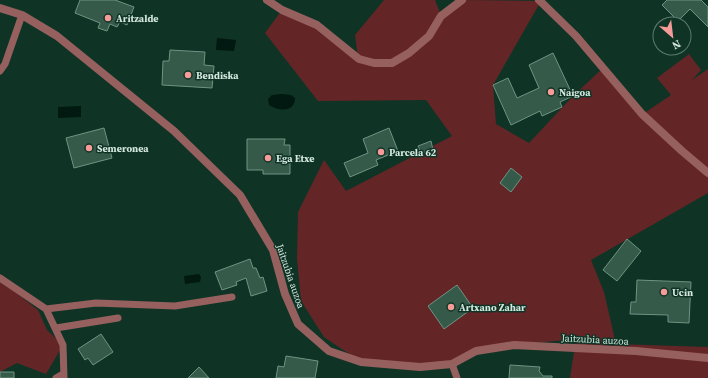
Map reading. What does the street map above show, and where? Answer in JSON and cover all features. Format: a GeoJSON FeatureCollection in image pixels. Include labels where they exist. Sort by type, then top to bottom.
{"type":"FeatureCollection","features":[{"type":"Feature","properties":{"kind":"street"},"geometry":{"type":"LineString","coordinates":[[267,0],[282,10],[317,25],[358,59],[380,63],[392,62],[409,53],[429,36],[441,16],[462,0]]}},
{"type":"Feature","properties":{"kind":"street"},"geometry":{"type":"LineString","coordinates":[[539,0],[576,36],[642,114],[708,173]]}},
{"type":"Feature","properties":{"kind":"street","name":"Jaitzubia auzoa"},"geometry":{"type":"LineString","coordinates":[[0,8],[22,15],[57,36],[174,131],[240,195],[273,250],[285,294],[298,324],[330,351],[361,362],[420,368],[452,364],[476,351],[514,345],[636,351],[708,358]]}},
{"type":"Feature","properties":{"kind":"lane"},"geometry":{"type":"LineString","coordinates":[[0,71],[5,64],[22,15]]}},
{"type":"Feature","properties":{"kind":"lane"},"geometry":{"type":"LineString","coordinates":[[0,278],[46,309],[63,345],[64,376],[56,378]]}},
{"type":"Feature","properties":{"kind":"lane"},"geometry":{"type":"LineString","coordinates":[[46,309],[96,303],[175,306],[232,297]]}},
{"type":"Feature","properties":{"kind":"lane"},"geometry":{"type":"LineString","coordinates":[[56,328],[118,318]]}},
{"type":"Feature","properties":{"kind":"lane"},"geometry":{"type":"LineString","coordinates":[[452,364],[457,378]]}},
{"type":"Feature","properties":{"kind":"shaded area"},"geometry":{"type":"Polygon","coordinates":[[[384,0],[435,0],[441,15],[462,0],[541,1],[493,85],[496,124],[529,143],[573,96],[603,68],[643,114],[671,95],[657,78],[686,56],[690,56],[701,70],[692,80],[708,69],[708,193],[591,260],[604,292],[616,344],[708,347],[708,378],[570,378],[576,339],[514,345],[476,351],[452,364],[420,367],[361,362],[324,337],[301,301],[297,259],[298,212],[324,160],[346,191],[452,136],[426,100],[318,101],[265,33],[282,10],[317,25],[358,58],[355,35],[384,0]]]}},
{"type":"Feature","properties":{"kind":"shaded area"},"geometry":{"type":"Polygon","coordinates":[[[217,38],[236,40],[234,51],[216,50],[217,38]]]}},
{"type":"Feature","properties":{"kind":"shaded area"},"geometry":{"type":"Polygon","coordinates":[[[272,95],[291,95],[295,98],[292,106],[285,109],[277,109],[269,105],[268,99],[272,95]]]}},
{"type":"Feature","properties":{"kind":"shaded area"},"geometry":{"type":"Polygon","coordinates":[[[81,106],[81,117],[58,118],[58,107],[81,106]]]}},
{"type":"Feature","properties":{"kind":"shaded area"},"geometry":{"type":"Polygon","coordinates":[[[199,274],[201,277],[200,282],[185,284],[184,276],[199,274]]]}},
{"type":"Feature","properties":{"kind":"shaded area"},"geometry":{"type":"Polygon","coordinates":[[[0,280],[38,310],[47,330],[63,345],[46,374],[17,363],[0,372],[0,280]]]}},
{"type":"Feature","properties":{"kind":"building","name":"Aritzalde"},"geometry":{"type":"Polygon","coordinates":[[[80,0],[115,0],[134,7],[127,25],[120,22],[117,27],[110,24],[107,31],[98,28],[100,23],[75,13],[80,0]]]}},
{"type":"Feature","properties":{"kind":"building"},"geometry":{"type":"Polygon","coordinates":[[[667,0],[701,0],[708,7],[708,27],[690,9],[683,16],[673,16],[662,5],[667,0]]]}},
{"type":"Feature","properties":{"kind":"building","name":"Bendiska"},"geometry":{"type":"Polygon","coordinates":[[[170,50],[205,52],[204,65],[214,66],[212,88],[162,85],[163,61],[169,61],[170,50]]]}},
{"type":"Feature","properties":{"kind":"building","name":"Naigoa"},"geometry":{"type":"Polygon","coordinates":[[[553,53],[573,96],[560,102],[562,107],[542,116],[540,111],[511,125],[493,85],[508,78],[517,98],[539,88],[529,65],[553,53]]]}},
{"type":"Feature","properties":{"kind":"building","name":"Semeronea"},"geometry":{"type":"Polygon","coordinates":[[[104,128],[112,158],[74,168],[66,138],[104,128]]]}},
{"type":"Feature","properties":{"kind":"building","name":"Parcela 62"},"geometry":{"type":"Polygon","coordinates":[[[389,128],[398,151],[376,160],[378,165],[350,177],[344,163],[368,153],[363,139],[389,128]]]}},
{"type":"Feature","properties":{"kind":"building","name":"Ega Etxe"},"geometry":{"type":"Polygon","coordinates":[[[247,139],[285,139],[284,145],[290,145],[290,174],[263,174],[263,170],[247,170],[247,139]]]}},
{"type":"Feature","properties":{"kind":"building"},"geometry":{"type":"Polygon","coordinates":[[[431,141],[433,150],[421,153],[418,146],[431,141]]]}},
{"type":"Feature","properties":{"kind":"building"},"geometry":{"type":"Polygon","coordinates":[[[511,168],[522,177],[511,192],[500,183],[511,168]]]}},
{"type":"Feature","properties":{"kind":"building"},"geometry":{"type":"Polygon","coordinates":[[[627,239],[641,251],[617,281],[603,270],[627,239]]]}},
{"type":"Feature","properties":{"kind":"building"},"geometry":{"type":"Polygon","coordinates":[[[250,259],[253,268],[256,268],[260,278],[263,277],[267,291],[251,296],[246,278],[236,282],[237,285],[222,290],[215,272],[250,259]]]}},
{"type":"Feature","properties":{"kind":"building","name":"Ucin"},"geometry":{"type":"Polygon","coordinates":[[[637,280],[691,282],[689,323],[668,322],[668,315],[630,314],[631,302],[636,302],[637,280]]]}},
{"type":"Feature","properties":{"kind":"building","name":"Artxano Zahar"},"geometry":{"type":"Polygon","coordinates":[[[457,285],[473,308],[444,329],[428,306],[457,285]]]}},
{"type":"Feature","properties":{"kind":"building"},"geometry":{"type":"Polygon","coordinates":[[[101,334],[113,352],[93,365],[88,358],[85,360],[78,349],[101,334]]]}},
{"type":"Feature","properties":{"kind":"building"},"geometry":{"type":"Polygon","coordinates":[[[286,356],[318,361],[315,378],[276,378],[278,366],[284,367],[286,356]]]}},
{"type":"Feature","properties":{"kind":"building"},"geometry":{"type":"Polygon","coordinates":[[[510,365],[540,367],[539,371],[543,376],[552,376],[552,378],[509,378],[510,365]]]}},
{"type":"Feature","properties":{"kind":"building"},"geometry":{"type":"Polygon","coordinates":[[[199,367],[209,378],[188,378],[199,367]]]}},
{"type":"Feature","properties":{"kind":"building"},"geometry":{"type":"Polygon","coordinates":[[[0,372],[14,372],[14,378],[0,378],[0,372]]]}},
{"type":"Feature","properties":{"kind":"place","name":"Aritzalde"},"geometry":{"type":"Point","coordinates":[108,18]}},
{"type":"Feature","properties":{"kind":"place","name":"Bendiska"},"geometry":{"type":"Point","coordinates":[188,75]}},
{"type":"Feature","properties":{"kind":"place","name":"Naigoa"},"geometry":{"type":"Point","coordinates":[551,92]}},
{"type":"Feature","properties":{"kind":"place","name":"Semeronea"},"geometry":{"type":"Point","coordinates":[89,148]}},
{"type":"Feature","properties":{"kind":"place","name":"Parcela 62"},"geometry":{"type":"Point","coordinates":[381,152]}},
{"type":"Feature","properties":{"kind":"place","name":"Ega Etxe"},"geometry":{"type":"Point","coordinates":[268,158]}},
{"type":"Feature","properties":{"kind":"place","name":"Ucin"},"geometry":{"type":"Point","coordinates":[664,292]}},
{"type":"Feature","properties":{"kind":"place","name":"Artxano Zahar"},"geometry":{"type":"Point","coordinates":[451,307]}}]}
